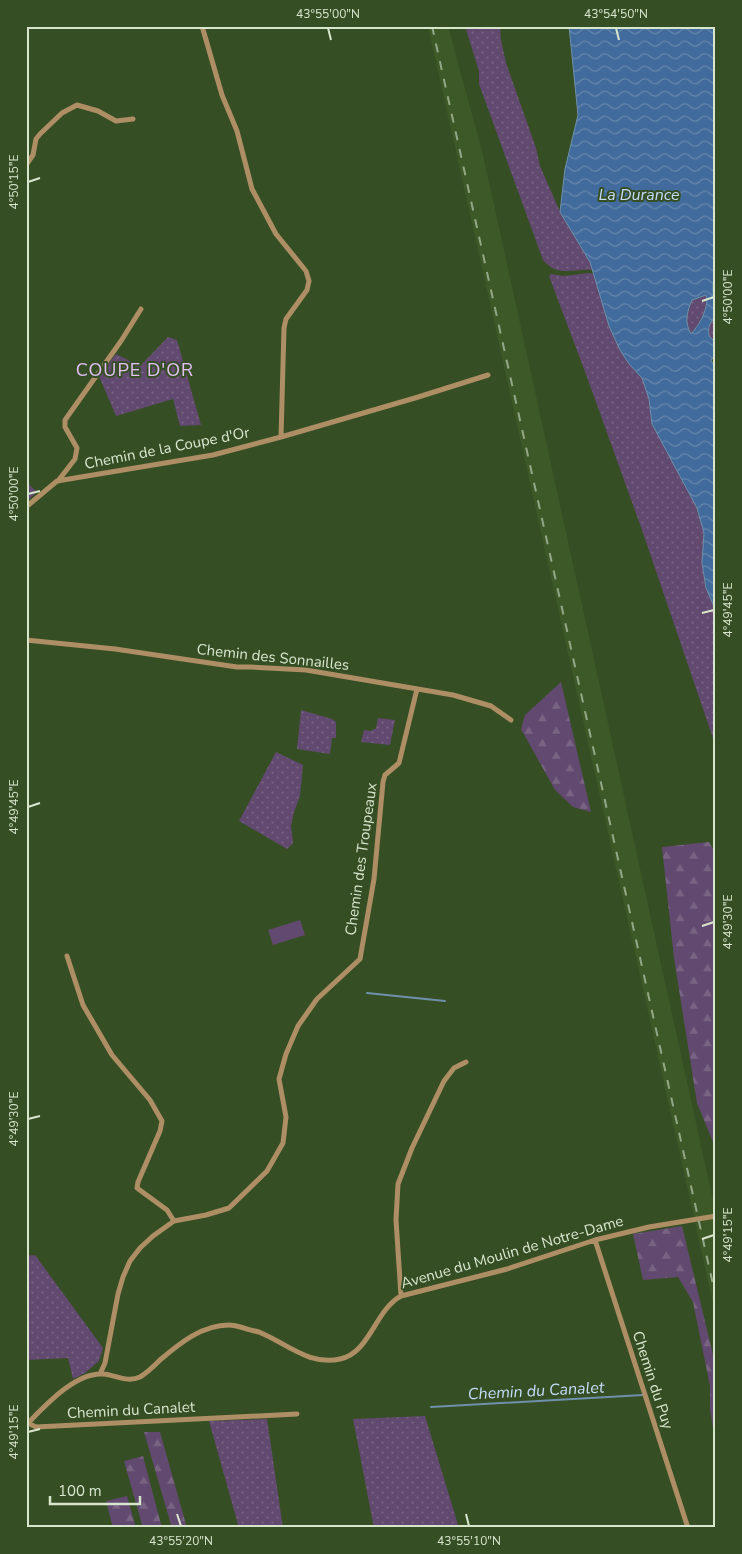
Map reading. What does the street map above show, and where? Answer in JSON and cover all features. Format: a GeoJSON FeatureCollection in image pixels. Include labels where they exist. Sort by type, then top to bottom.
{"type":"FeatureCollection","features":[{"type":"Feature","properties":{"kind":"street"},"geometry":{"type":"LineString","coordinates":[[202,26],[222,95],[237,131],[252,189],[276,234],[306,271],[309,281],[307,290],[286,319],[281,438]]}},
{"type":"Feature","properties":{"kind":"street"},"geometry":{"type":"LineString","coordinates":[[26,165],[33,155],[36,139],[40,134],[62,113],[77,104],[98,110],[116,121],[133,119]]}},
{"type":"Feature","properties":{"kind":"street","name":"Chemin de la Coupe d'Or"},"geometry":{"type":"LineString","coordinates":[[26,507],[57,481],[75,459],[77,448],[65,427],[65,420],[121,341],[141,309]]}},
{"type":"Feature","properties":{"kind":"street","name":"Chemin de la Coupe d'Or"},"geometry":{"type":"LineString","coordinates":[[57,481],[212,455],[281,438],[488,375]]}},
{"type":"Feature","properties":{"kind":"street","name":"Chemin des Sonnailles"},"geometry":{"type":"LineString","coordinates":[[26,640],[115,649],[237,667],[250,666],[306,670],[453,695],[491,706],[511,720]]}},
{"type":"Feature","properties":{"kind":"street","name":"Chemin des Troupeaux"},"geometry":{"type":"LineString","coordinates":[[100,1374],[105,1364],[118,1294],[130,1261],[153,1236],[174,1221],[206,1215],[229,1208],[266,1171],[283,1144],[286,1117],[279,1079],[283,1060],[298,1026],[317,999],[360,959],[374,879],[383,782],[385,775],[398,763],[417,689]]}},
{"type":"Feature","properties":{"kind":"street"},"geometry":{"type":"LineString","coordinates":[[67,956],[82,1005],[112,1055],[150,1100],[162,1121],[160,1131],[137,1188],[167,1210],[174,1221]]}},
{"type":"Feature","properties":{"kind":"street"},"geometry":{"type":"LineString","coordinates":[[401,1296],[396,1220],[398,1184],[412,1148],[444,1080],[454,1068],[466,1062]]}},
{"type":"Feature","properties":{"kind":"street","name":"Avenue du Moulin de Notre-Dame"},"geometry":{"type":"LineString","coordinates":[[27,1424],[64,1388],[100,1374],[112,1374],[130,1380],[141,1376],[170,1351],[199,1331],[231,1325],[259,1332],[305,1356],[327,1361],[340,1360],[357,1351],[390,1304],[401,1296],[506,1269],[595,1240],[649,1227],[716,1216]]}},
{"type":"Feature","properties":{"kind":"street","name":"Chemin du Puy"},"geometry":{"type":"LineString","coordinates":[[595,1240],[688,1528]]}},
{"type":"Feature","properties":{"kind":"street","name":"Chemin du Canalet"},"geometry":{"type":"LineString","coordinates":[[27,1424],[36,1427],[297,1414]]}},
{"type":"Feature","properties":{"kind":"shaded area"},"geometry":{"type":"Polygon","coordinates":[[[428,26],[448,26],[483,155],[716,1214],[716,1316],[428,26]]]}},
{"type":"Feature","properties":{"kind":"green space"},"geometry":{"type":"Polygon","coordinates":[[[465,26],[500,26],[506,63],[536,148],[540,166],[560,212],[593,270],[560,271],[549,266],[543,260],[479,84],[479,71],[465,26]]]}},
{"type":"Feature","properties":{"kind":"green space"},"geometry":{"type":"Polygon","coordinates":[[[551,274],[564,276],[594,274],[609,326],[620,350],[629,364],[642,378],[649,399],[652,424],[697,508],[704,533],[702,563],[706,588],[716,611],[716,747],[642,530],[549,276],[551,274]]]}},
{"type":"Feature","properties":{"kind":"green space"},"geometry":{"type":"Polygon","coordinates":[[[716,274],[716,341],[714,341],[709,336],[709,325],[715,314],[713,284],[716,274]]]}},
{"type":"Feature","properties":{"kind":"green space"},"geometry":{"type":"Polygon","coordinates":[[[706,295],[703,316],[691,334],[687,317],[692,300],[706,295]]]}},
{"type":"Feature","properties":{"kind":"green space"},"geometry":{"type":"Polygon","coordinates":[[[168,337],[177,340],[201,425],[180,426],[173,399],[116,416],[99,376],[116,354],[140,366],[168,337]]]}},
{"type":"Feature","properties":{"kind":"green space"},"geometry":{"type":"Polygon","coordinates":[[[26,482],[37,492],[26,502],[26,482]]]}},
{"type":"Feature","properties":{"kind":"green space"},"geometry":{"type":"Polygon","coordinates":[[[561,682],[591,812],[573,807],[555,790],[521,729],[525,715],[561,682]]]}},
{"type":"Feature","properties":{"kind":"green space"},"geometry":{"type":"Polygon","coordinates":[[[301,710],[332,719],[336,722],[336,738],[332,738],[330,754],[297,749],[301,710]]]}},
{"type":"Feature","properties":{"kind":"green space"},"geometry":{"type":"Polygon","coordinates":[[[378,718],[395,720],[390,745],[361,742],[364,730],[371,731],[376,728],[378,718]]]}},
{"type":"Feature","properties":{"kind":"green space"},"geometry":{"type":"Polygon","coordinates":[[[276,752],[303,765],[300,796],[291,826],[293,843],[287,849],[239,821],[276,752]]]}},
{"type":"Feature","properties":{"kind":"green space"},"geometry":{"type":"Polygon","coordinates":[[[709,842],[716,854],[716,903],[713,919],[716,931],[716,1168],[713,1142],[697,1103],[674,958],[662,847],[709,842]]]}},
{"type":"Feature","properties":{"kind":"green space"},"geometry":{"type":"Polygon","coordinates":[[[300,920],[305,935],[273,945],[268,930],[300,920]]]}},
{"type":"Feature","properties":{"kind":"green space"},"geometry":{"type":"Polygon","coordinates":[[[682,1226],[716,1367],[716,1445],[710,1410],[710,1386],[693,1302],[678,1277],[643,1280],[633,1234],[682,1226]]]}},
{"type":"Feature","properties":{"kind":"green space"},"geometry":{"type":"Polygon","coordinates":[[[35,1255],[103,1348],[99,1361],[85,1373],[73,1379],[68,1358],[26,1360],[26,1256],[35,1255]]]}},
{"type":"Feature","properties":{"kind":"green space"},"geometry":{"type":"Polygon","coordinates":[[[425,1416],[459,1528],[374,1528],[353,1419],[425,1416]]]}},
{"type":"Feature","properties":{"kind":"green space"},"geometry":{"type":"Polygon","coordinates":[[[267,1419],[283,1528],[239,1528],[209,1421],[267,1419]]]}},
{"type":"Feature","properties":{"kind":"green space"},"geometry":{"type":"Polygon","coordinates":[[[144,1432],[160,1432],[187,1528],[172,1528],[144,1432]]]}},
{"type":"Feature","properties":{"kind":"green space"},"geometry":{"type":"Polygon","coordinates":[[[143,1456],[162,1528],[143,1528],[124,1461],[143,1456]]]}},
{"type":"Feature","properties":{"kind":"green space"},"geometry":{"type":"Polygon","coordinates":[[[127,1496],[136,1528],[113,1528],[106,1501],[127,1496]]]}},
{"type":"Feature","properties":{"kind":"water","name":"La Durance"},"geometry":{"type":"Polygon","coordinates":[[[569,26],[716,26],[716,274],[713,284],[715,314],[709,325],[709,336],[716,341],[716,356],[711,360],[716,370],[716,611],[706,588],[702,563],[704,533],[697,508],[652,424],[649,399],[642,378],[629,364],[620,350],[609,326],[590,262],[560,212],[565,169],[578,115],[569,26]],[[706,295],[692,300],[687,317],[691,334],[703,316],[707,300],[706,295]]]}},
{"type":"Feature","properties":{"kind":"waterway"},"geometry":{"type":"LineString","coordinates":[[367,993],[445,1001]]}},
{"type":"Feature","properties":{"kind":"waterway","name":"Chemin du Canalet"},"geometry":{"type":"LineString","coordinates":[[431,1407],[643,1395]]}},
{"type":"Feature","properties":{"kind":"railway"},"geometry":{"type":"LineString","coordinates":[[432,26],[716,1298]]}},
{"type":"Feature","properties":{"kind":"district","name":"COUPE D'OR"},"geometry":{"type":"Point","coordinates":[135,370]}}]}
